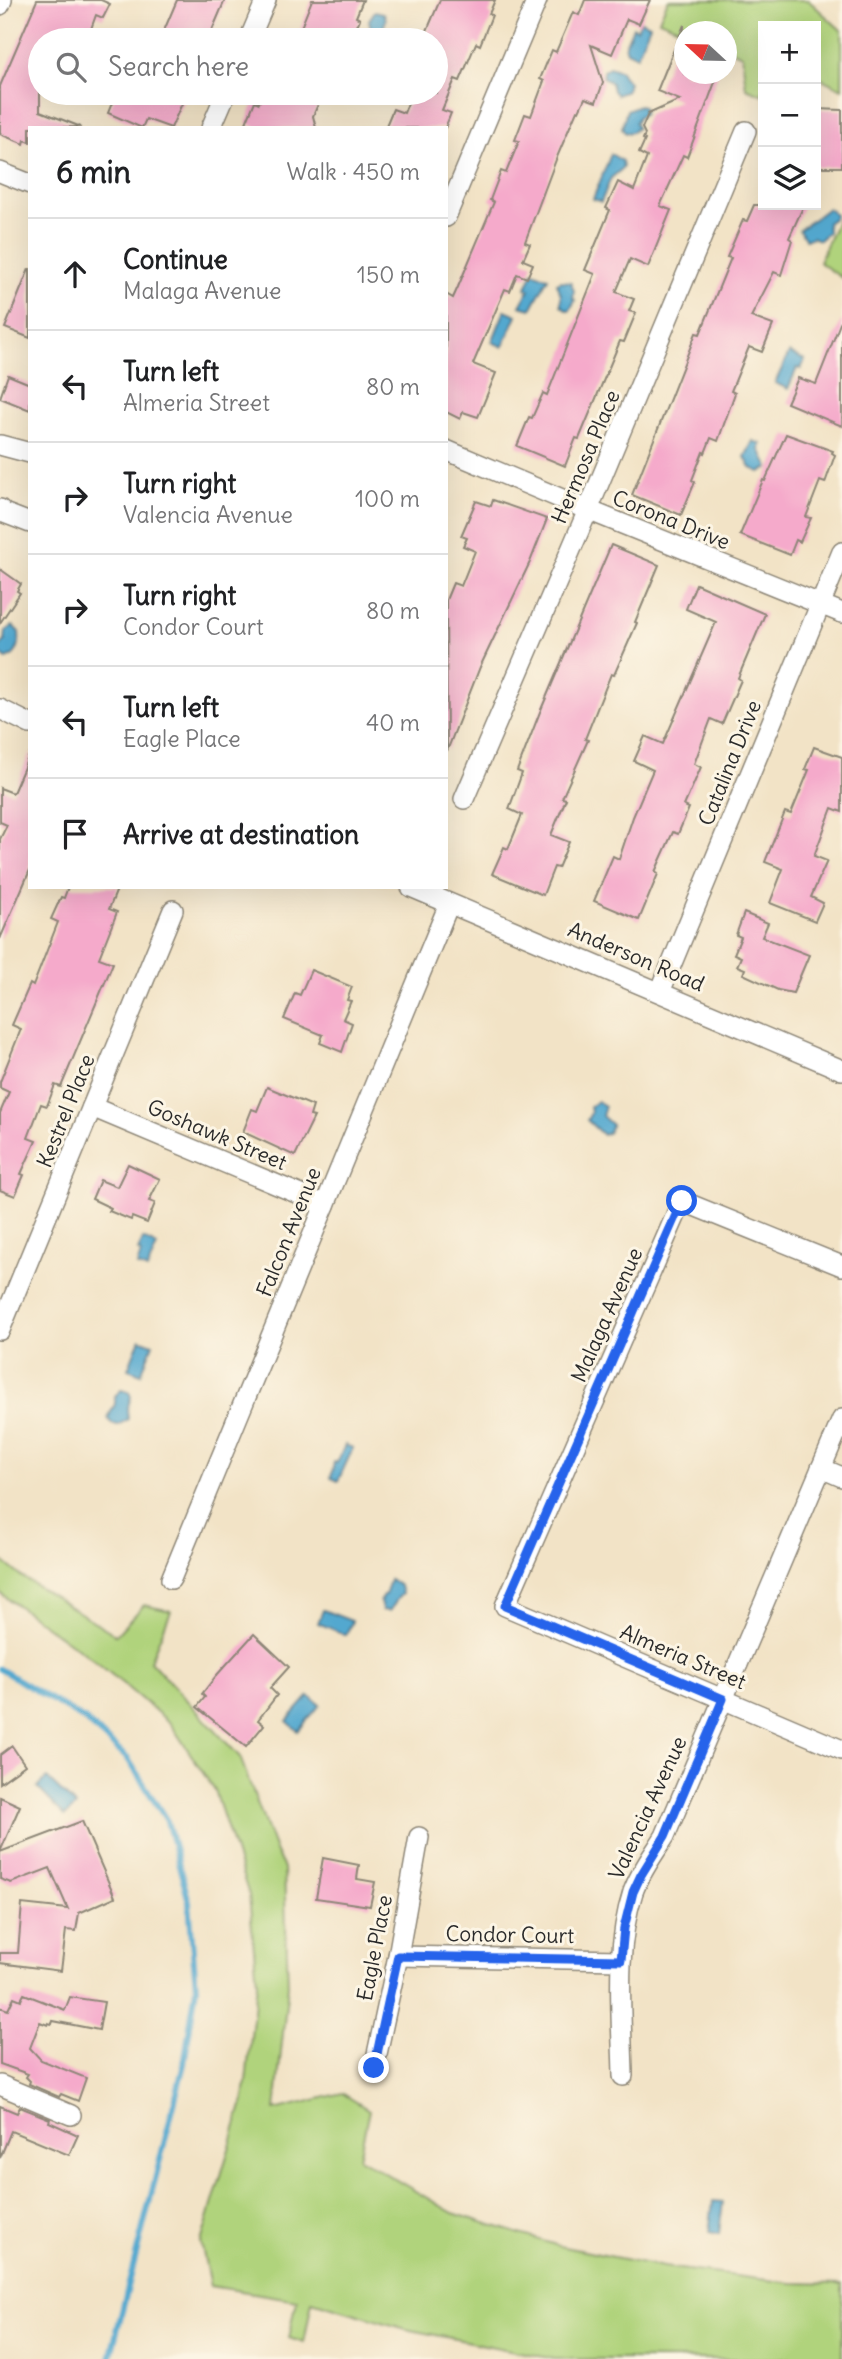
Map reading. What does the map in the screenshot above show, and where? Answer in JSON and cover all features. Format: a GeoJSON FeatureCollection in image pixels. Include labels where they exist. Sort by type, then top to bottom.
{"type":"FeatureCollection","features":[{"type":"Feature","properties":{"kind":"street"},"geometry":{"type":"LineString","coordinates":[[0,5],[2,0]]}},
{"type":"Feature","properties":{"kind":"street"},"geometry":{"type":"LineString","coordinates":[[254,28],[266,0]]}},
{"type":"Feature","properties":{"kind":"street"},"geometry":{"type":"LineString","coordinates":[[448,212],[537,0]]}},
{"type":"Feature","properties":{"kind":"street"},"geometry":{"type":"LineString","coordinates":[[212,126],[221,105]]}},
{"type":"Feature","properties":{"kind":"street","name":"Hermosa Place"},"geometry":{"type":"LineString","coordinates":[[464,799],[746,131]]}},
{"type":"Feature","properties":{"kind":"street"},"geometry":{"type":"LineString","coordinates":[[0,172],[28,183]]}},
{"type":"Feature","properties":{"kind":"street"},"geometry":{"type":"LineString","coordinates":[[0,445],[28,452]]}},
{"type":"Feature","properties":{"kind":"street","name":"Corona Drive"},"geometry":{"type":"LineString","coordinates":[[448,451],[842,613]]}},
{"type":"Feature","properties":{"kind":"street"},"geometry":{"type":"LineString","coordinates":[[0,509],[28,522]]}},
{"type":"Feature","properties":{"kind":"street","name":"Catalina Drive"},"geometry":{"type":"LineString","coordinates":[[660,992],[842,552]]}},
{"type":"Feature","properties":{"kind":"street"},"geometry":{"type":"LineString","coordinates":[[0,709],[28,723]]}},
{"type":"Feature","properties":{"kind":"street","name":"Anderson Road"},"geometry":{"type":"LineString","coordinates":[[415,889],[842,1070]]}},
{"type":"Feature","properties":{"kind":"street","name":"Falcon Avenue"},"geometry":{"type":"LineString","coordinates":[[171,1579],[449,904]]}},
{"type":"Feature","properties":{"kind":"street","name":"Kestrel Place"},"geometry":{"type":"LineString","coordinates":[[0,1329],[173,910]]}},
{"type":"Feature","properties":{"kind":"street","name":"Goshawk Street"},"geometry":{"type":"LineString","coordinates":[[92,1107],[325,1205]]}},
{"type":"Feature","properties":{"kind":"street","name":"Malaga Avenue"},"geometry":{"type":"LineString","coordinates":[[505,1606],[682,1201],[842,1266]]}},
{"type":"Feature","properties":{"kind":"street","name":"Valencia Avenue"},"geometry":{"type":"LineString","coordinates":[[623,2076],[621,1960],[624,1928],[633,1892],[665,1836],[842,1419]]}},
{"type":"Feature","properties":{"kind":"street"},"geometry":{"type":"LineString","coordinates":[[821,1468],[842,1477]]}},
{"type":"Feature","properties":{"kind":"street","name":"Almeria Street"},"geometry":{"type":"LineString","coordinates":[[505,1606],[842,1750]]}},
{"type":"Feature","properties":{"kind":"street","name":"Eagle Place"},"geometry":{"type":"LineString","coordinates":[[374,2068],[398,1956],[419,1837]]}},
{"type":"Feature","properties":{"kind":"street","name":"Condor Court"},"geometry":{"type":"LineString","coordinates":[[398,1956],[621,1960]]}},
{"type":"Feature","properties":{"kind":"street"},"geometry":{"type":"LineString","coordinates":[[0,2085],[71,2115]]}},
{"type":"Feature","properties":{"kind":"green space"},"geometry":{"type":"Polygon","coordinates":[[[668,0],[808,0],[842,31],[842,89],[821,78],[821,21],[758,21],[758,93],[746,88],[742,55],[737,53],[737,21],[674,21],[674,26],[659,20],[668,0]]]}},
{"type":"Feature","properties":{"kind":"green space"},"geometry":{"type":"Polygon","coordinates":[[[842,210],[842,278],[819,262],[842,210]]]}},
{"type":"Feature","properties":{"kind":"green space"},"geometry":{"type":"Polygon","coordinates":[[[0,1559],[22,1577],[116,1635],[144,1605],[171,1611],[150,1661],[240,1757],[284,1868],[288,1985],[275,2110],[342,2093],[369,2110],[359,2158],[453,2213],[559,2246],[664,2267],[791,2283],[842,2284],[842,2359],[554,2359],[406,2329],[312,2301],[304,2343],[289,2338],[297,2300],[210,2286],[201,2242],[244,2099],[257,1983],[249,1895],[215,1791],[170,1723],[94,1660],[0,1593],[0,1559]]]}},
{"type":"Feature","properties":{"kind":"water"},"geometry":{"type":"Polygon","coordinates":[[[375,11],[384,13],[386,20],[383,28],[371,28],[369,20],[375,11]]]}},
{"type":"Feature","properties":{"kind":"water"},"geometry":{"type":"Polygon","coordinates":[[[641,21],[650,25],[637,56],[627,51],[625,45],[633,27],[637,29],[641,21]]]}},
{"type":"Feature","properties":{"kind":"water"},"geometry":{"type":"Polygon","coordinates":[[[609,67],[621,71],[629,82],[627,90],[617,95],[613,91],[611,83],[603,77],[603,71],[609,67]]]}},
{"type":"Feature","properties":{"kind":"water"},"geometry":{"type":"Polygon","coordinates":[[[639,105],[643,107],[644,113],[635,123],[637,128],[625,133],[622,128],[627,110],[639,105]]]}},
{"type":"Feature","properties":{"kind":"water"},"geometry":{"type":"Polygon","coordinates":[[[611,154],[622,161],[623,168],[611,178],[601,202],[593,199],[611,154]]]}},
{"type":"Feature","properties":{"kind":"water"},"geometry":{"type":"Polygon","coordinates":[[[828,208],[835,215],[827,223],[828,232],[819,240],[812,237],[806,240],[799,230],[828,208]]]}},
{"type":"Feature","properties":{"kind":"water"},"geometry":{"type":"Polygon","coordinates":[[[533,272],[548,278],[531,309],[520,306],[529,290],[526,288],[533,272]]]}},
{"type":"Feature","properties":{"kind":"water"},"geometry":{"type":"Polygon","coordinates":[[[571,282],[574,291],[575,300],[570,310],[561,305],[557,283],[571,282]]]}},
{"type":"Feature","properties":{"kind":"water"},"geometry":{"type":"Polygon","coordinates":[[[505,310],[517,315],[503,347],[492,342],[505,310]]]}},
{"type":"Feature","properties":{"kind":"water"},"geometry":{"type":"Polygon","coordinates":[[[789,353],[805,360],[801,369],[797,368],[788,389],[775,383],[789,353]]]}},
{"type":"Feature","properties":{"kind":"water"},"geometry":{"type":"Polygon","coordinates":[[[753,441],[761,444],[760,449],[769,468],[760,472],[751,468],[745,457],[753,441]]]}},
{"type":"Feature","properties":{"kind":"water"},"geometry":{"type":"Polygon","coordinates":[[[13,626],[19,632],[19,644],[14,654],[7,659],[0,654],[0,646],[5,641],[6,631],[13,626]]]}},
{"type":"Feature","properties":{"kind":"water"},"geometry":{"type":"Polygon","coordinates":[[[597,1101],[605,1106],[602,1116],[612,1125],[608,1133],[603,1135],[587,1120],[591,1113],[590,1107],[597,1101]]]}},
{"type":"Feature","properties":{"kind":"water"},"geometry":{"type":"Polygon","coordinates":[[[143,1239],[157,1246],[147,1270],[137,1266],[141,1253],[138,1251],[143,1239]]]}},
{"type":"Feature","properties":{"kind":"water"},"geometry":{"type":"Polygon","coordinates":[[[140,1339],[153,1344],[141,1374],[128,1369],[140,1339]]]}},
{"type":"Feature","properties":{"kind":"water"},"geometry":{"type":"Polygon","coordinates":[[[121,1390],[129,1392],[131,1397],[127,1409],[128,1419],[118,1425],[112,1424],[108,1418],[115,1404],[115,1396],[121,1390]]]}},
{"type":"Feature","properties":{"kind":"water"},"geometry":{"type":"Polygon","coordinates":[[[345,1445],[353,1448],[338,1481],[331,1478],[334,1462],[337,1463],[345,1445]]]}},
{"type":"Feature","properties":{"kind":"water"},"geometry":{"type":"Polygon","coordinates":[[[390,1579],[400,1586],[402,1594],[389,1611],[382,1610],[380,1602],[390,1579]]]}},
{"type":"Feature","properties":{"kind":"water"},"geometry":{"type":"Polygon","coordinates":[[[323,1610],[352,1621],[346,1635],[318,1623],[323,1610]]]}},
{"type":"Feature","properties":{"kind":"water"},"geometry":{"type":"Polygon","coordinates":[[[309,1696],[320,1705],[298,1731],[287,1721],[309,1696]]]}},
{"type":"Feature","properties":{"kind":"water"},"geometry":{"type":"Polygon","coordinates":[[[47,1778],[76,1806],[65,1816],[37,1787],[47,1778]]]}},
{"type":"Feature","properties":{"kind":"water"},"geometry":{"type":"Polygon","coordinates":[[[713,2201],[723,2202],[719,2234],[709,2232],[713,2201]]]}},
{"type":"Feature","properties":{"kind":"building"},"geometry":{"type":"Polygon","coordinates":[[[37,0],[101,0],[110,4],[103,18],[96,15],[91,28],[28,28],[28,105],[40,105],[40,111],[78,126],[28,126],[28,141],[25,140],[24,144],[0,134],[0,86],[37,0]]]}},
{"type":"Feature","properties":{"kind":"building"},"geometry":{"type":"Polygon","coordinates":[[[177,0],[225,0],[213,28],[165,28],[177,0]]]}},
{"type":"Feature","properties":{"kind":"building"},"geometry":{"type":"Polygon","coordinates":[[[312,0],[363,0],[356,17],[360,19],[356,28],[301,28],[312,0]]]}},
{"type":"Feature","properties":{"kind":"building"},"geometry":{"type":"Polygon","coordinates":[[[440,0],[495,0],[480,45],[476,43],[460,81],[455,79],[448,96],[448,28],[428,28],[440,0]]]}},
{"type":"Feature","properties":{"kind":"building"},"geometry":{"type":"Polygon","coordinates":[[[585,0],[650,0],[639,24],[627,19],[612,54],[591,45],[603,83],[596,102],[585,98],[579,111],[577,110],[557,157],[525,242],[530,244],[523,260],[533,264],[527,278],[517,274],[510,291],[505,289],[473,364],[496,373],[478,417],[463,412],[460,419],[448,413],[448,295],[453,298],[458,287],[494,202],[490,200],[501,171],[506,173],[519,141],[515,140],[525,114],[531,116],[544,81],[540,79],[552,50],[556,52],[573,12],[579,15],[585,0]]]}},
{"type":"Feature","properties":{"kind":"building"},"geometry":{"type":"Polygon","coordinates":[[[674,49],[674,84],[714,84],[687,157],[683,155],[660,206],[671,210],[648,267],[630,259],[616,292],[634,299],[629,311],[636,313],[624,342],[620,341],[565,466],[517,446],[543,393],[547,395],[595,274],[585,270],[610,210],[606,208],[618,182],[634,190],[647,157],[639,153],[645,140],[642,128],[648,114],[680,100],[657,91],[674,49]]]}},
{"type":"Feature","properties":{"kind":"building"},"geometry":{"type":"Polygon","coordinates":[[[111,105],[181,105],[172,126],[146,119],[143,126],[137,126],[108,113],[111,105]]]}},
{"type":"Feature","properties":{"kind":"building"},"geometry":{"type":"Polygon","coordinates":[[[253,105],[318,105],[313,116],[316,126],[253,126],[246,123],[253,105]]]}},
{"type":"Feature","properties":{"kind":"building"},"geometry":{"type":"Polygon","coordinates":[[[407,105],[444,105],[442,110],[451,113],[446,126],[386,126],[393,109],[404,113],[407,105]]]}},
{"type":"Feature","properties":{"kind":"building"},"geometry":{"type":"Polygon","coordinates":[[[821,109],[842,110],[842,167],[821,167],[821,109]]]}},
{"type":"Feature","properties":{"kind":"building"},"geometry":{"type":"Polygon","coordinates":[[[754,205],[758,205],[758,210],[802,210],[789,238],[792,240],[781,275],[774,272],[751,317],[773,325],[762,352],[749,347],[731,391],[735,393],[718,441],[711,438],[705,453],[703,452],[692,480],[695,482],[681,515],[632,495],[696,333],[700,334],[731,258],[727,257],[743,220],[747,221],[754,205]]]}},
{"type":"Feature","properties":{"kind":"building"},"geometry":{"type":"Polygon","coordinates":[[[28,271],[28,337],[5,328],[28,271]]]}},
{"type":"Feature","properties":{"kind":"building"},"geometry":{"type":"Polygon","coordinates":[[[841,321],[842,426],[787,403],[798,378],[816,384],[841,321]]]}},
{"type":"Feature","properties":{"kind":"building"},"geometry":{"type":"Polygon","coordinates":[[[8,375],[28,383],[28,409],[0,398],[8,375]]]}},
{"type":"Feature","properties":{"kind":"building"},"geometry":{"type":"Polygon","coordinates":[[[786,434],[833,451],[835,455],[825,483],[820,481],[806,517],[811,518],[800,542],[796,540],[790,555],[740,535],[786,434]]]}},
{"type":"Feature","properties":{"kind":"building"},"geometry":{"type":"Polygon","coordinates":[[[493,500],[547,519],[530,562],[480,667],[448,748],[448,595],[453,583],[461,586],[475,551],[463,546],[467,538],[461,536],[476,501],[491,506],[493,500]]]}},
{"type":"Feature","properties":{"kind":"building"},"geometry":{"type":"Polygon","coordinates":[[[611,545],[659,565],[635,622],[637,623],[614,675],[611,674],[585,739],[588,740],[562,798],[566,799],[551,835],[569,842],[558,868],[554,867],[543,895],[492,874],[504,847],[508,849],[522,815],[509,809],[522,773],[517,771],[611,545]]]}},
{"type":"Feature","properties":{"kind":"building"},"geometry":{"type":"Polygon","coordinates":[[[0,569],[21,584],[17,591],[20,593],[0,623],[0,569]]]}},
{"type":"Feature","properties":{"kind":"building"},"geometry":{"type":"Polygon","coordinates":[[[696,584],[765,614],[722,724],[711,719],[694,764],[701,767],[684,806],[689,808],[678,834],[673,832],[655,872],[658,874],[639,920],[594,901],[613,856],[619,859],[653,770],[634,761],[645,736],[663,744],[716,622],[686,609],[696,584]]]}},
{"type":"Feature","properties":{"kind":"building"},"geometry":{"type":"Polygon","coordinates":[[[814,747],[842,757],[842,812],[832,808],[814,856],[827,861],[811,897],[823,903],[815,921],[770,903],[783,869],[765,862],[785,812],[791,814],[809,770],[805,769],[814,747]]]}},
{"type":"Feature","properties":{"kind":"building"},"geometry":{"type":"Polygon","coordinates":[[[28,758],[28,875],[0,939],[0,839],[7,825],[0,822],[0,788],[13,793],[28,758]]]}},
{"type":"Feature","properties":{"kind":"building"},"geometry":{"type":"Polygon","coordinates":[[[67,889],[117,889],[109,909],[117,912],[99,958],[113,963],[61,1087],[55,1085],[47,1106],[41,1104],[28,1138],[36,1141],[21,1174],[24,1175],[15,1196],[0,1190],[0,1113],[9,1092],[0,1088],[0,1082],[21,1029],[12,1025],[30,984],[33,986],[58,922],[51,919],[61,897],[64,898],[67,889]]]}},
{"type":"Feature","properties":{"kind":"building"},"geometry":{"type":"Polygon","coordinates":[[[744,913],[768,923],[762,937],[809,955],[793,993],[778,990],[743,974],[745,969],[737,966],[741,957],[734,954],[741,937],[736,935],[744,913]]]}},
{"type":"Feature","properties":{"kind":"building"},"geometry":{"type":"Polygon","coordinates":[[[311,970],[352,987],[347,1000],[351,1001],[343,1019],[352,1023],[342,1052],[320,1043],[323,1035],[284,1019],[295,993],[300,995],[311,970]]]}},
{"type":"Feature","properties":{"kind":"building"},"geometry":{"type":"Polygon","coordinates":[[[267,1087],[313,1106],[310,1116],[314,1117],[295,1156],[243,1132],[252,1109],[257,1111],[267,1087]]]}},
{"type":"Feature","properties":{"kind":"building"},"geometry":{"type":"Polygon","coordinates":[[[128,1164],[160,1179],[149,1201],[155,1203],[147,1223],[109,1211],[111,1208],[92,1199],[100,1180],[117,1187],[128,1164]]]}},
{"type":"Feature","properties":{"kind":"building"},"geometry":{"type":"Polygon","coordinates":[[[254,1634],[289,1667],[270,1688],[277,1695],[258,1720],[264,1725],[246,1747],[197,1707],[205,1697],[202,1694],[216,1676],[254,1634]]]}},
{"type":"Feature","properties":{"kind":"building"},"geometry":{"type":"Polygon","coordinates":[[[12,1746],[25,1765],[0,1783],[0,1755],[12,1746]]]}},
{"type":"Feature","properties":{"kind":"building"},"geometry":{"type":"Polygon","coordinates":[[[0,1797],[20,1806],[0,1852],[0,1797]]]}},
{"type":"Feature","properties":{"kind":"building"},"geometry":{"type":"Polygon","coordinates":[[[82,1821],[115,1897],[79,1913],[76,1931],[66,1930],[61,1971],[0,1963],[0,1953],[18,1953],[22,1904],[68,1909],[50,1868],[11,1883],[0,1879],[0,1852],[82,1821]]]}},
{"type":"Feature","properties":{"kind":"building"},"geometry":{"type":"Polygon","coordinates":[[[323,1858],[359,1865],[357,1879],[375,1882],[370,1906],[316,1898],[323,1858]]]}},
{"type":"Feature","properties":{"kind":"building"},"geometry":{"type":"Polygon","coordinates":[[[24,1994],[65,2010],[70,1997],[104,2002],[99,2030],[53,2021],[48,2025],[40,2022],[30,2048],[41,2060],[86,2078],[78,2101],[61,2094],[59,2097],[29,2084],[30,2081],[26,2077],[28,2074],[0,2064],[0,2007],[8,2010],[14,1997],[21,2000],[24,1994]]]}},
{"type":"Feature","properties":{"kind":"building"},"geometry":{"type":"Polygon","coordinates":[[[0,2106],[17,2113],[20,2107],[50,2119],[49,2122],[78,2135],[69,2155],[11,2131],[0,2158],[0,2106]]]}},
{"type":"Feature","properties":{"kind":"waterway"},"geometry":{"type":"LineString","coordinates":[[0,1669],[85,1720],[128,1759],[167,1821],[189,1902],[196,1988],[184,2064],[110,2359]]}},
{"type":"Feature","properties":{"kind":"route"},"geometry":{"type":"LineString","coordinates":[[374,2068],[398,1956],[621,1960],[624,1928],[633,1892],[665,1836],[723,1699],[505,1606],[682,1201]]}}]}
